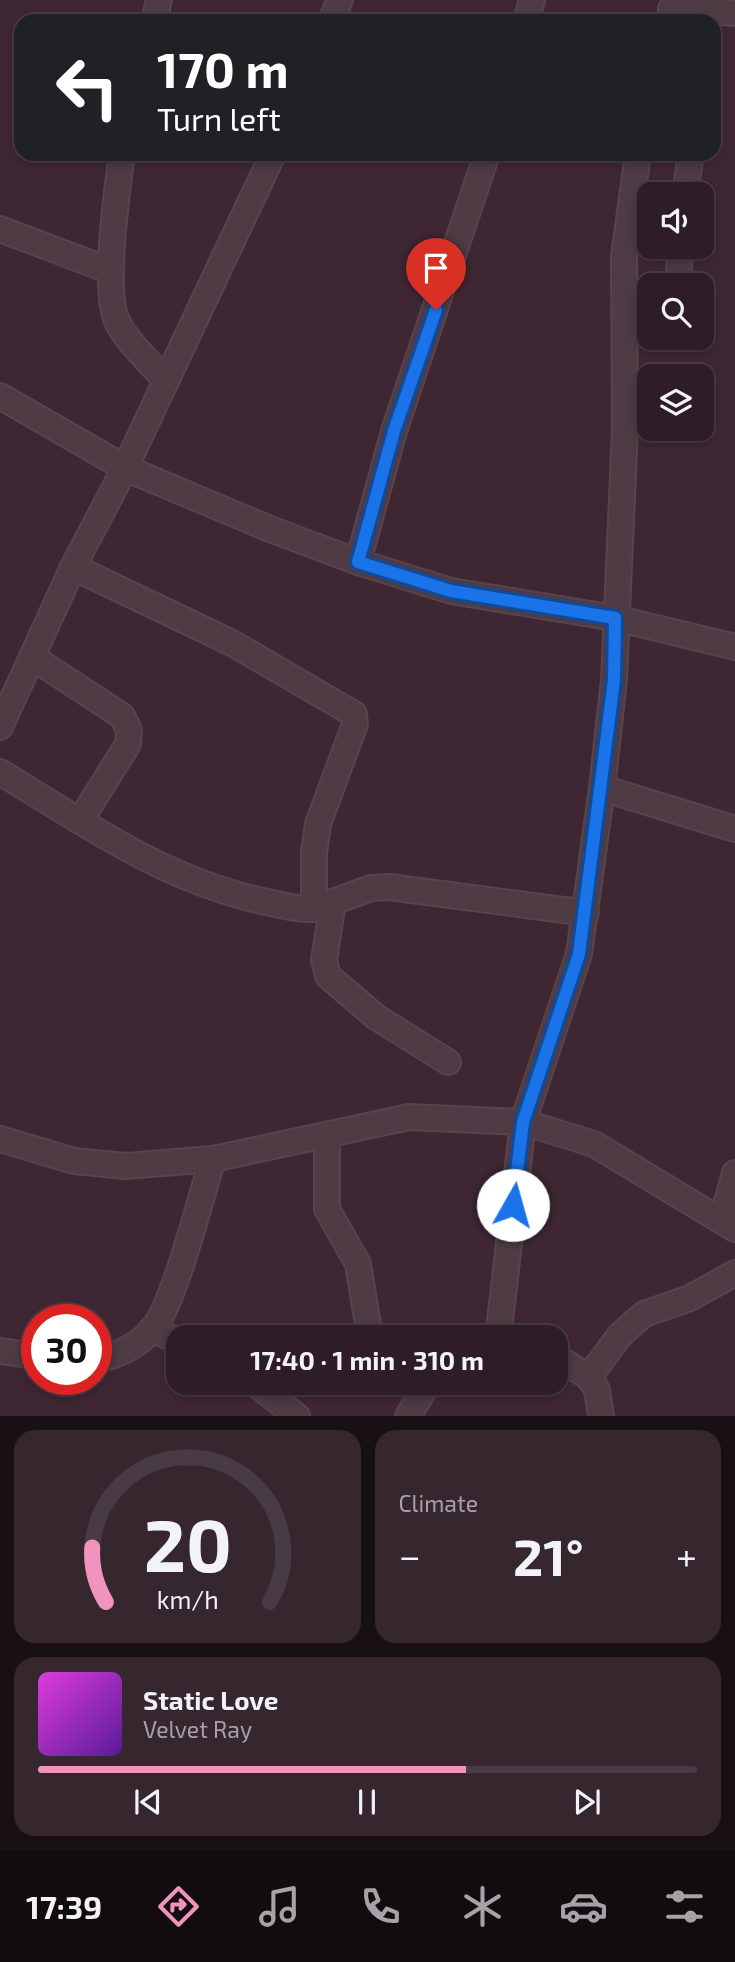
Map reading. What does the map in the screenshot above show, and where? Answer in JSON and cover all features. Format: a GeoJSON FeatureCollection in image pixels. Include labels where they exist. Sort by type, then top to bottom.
{"type":"FeatureCollection","features":[{"type":"Feature","properties":{"kind":"street"},"geometry":{"type":"LineString","coordinates":[[121,161],[111,271],[118,323],[164,379]]}},
{"type":"Feature","properties":{"kind":"street"},"geometry":{"type":"LineString","coordinates":[[0,727],[73,566],[125,468],[164,379],[270,161]]}},
{"type":"Feature","properties":{"kind":"street"},"geometry":{"type":"LineString","coordinates":[[358,562],[394,431],[485,161]]}},
{"type":"Feature","properties":{"kind":"street"},"geometry":{"type":"LineString","coordinates":[[501,1325],[523,1122],[579,954],[602,788],[614,680],[625,428],[623,282],[637,161]]}},
{"type":"Feature","properties":{"kind":"street"},"geometry":{"type":"LineString","coordinates":[[687,182],[690,161]]}},
{"type":"Feature","properties":{"kind":"street"},"geometry":{"type":"LineString","coordinates":[[0,229],[111,271]]}},
{"type":"Feature","properties":{"kind":"street"},"geometry":{"type":"LineString","coordinates":[[0,396],[125,468],[271,530],[358,562],[451,591],[615,618],[735,647]]}},
{"type":"Feature","properties":{"kind":"street"},"geometry":{"type":"LineString","coordinates":[[73,566],[232,643],[354,714],[355,724],[318,824],[314,853],[324,905],[324,960],[328,976],[376,1017],[448,1062]]}},
{"type":"Feature","properties":{"kind":"street"},"geometry":{"type":"LineString","coordinates":[[32,657],[122,716],[128,724],[128,744],[80,821]]}},
{"type":"Feature","properties":{"kind":"street"},"geometry":{"type":"LineString","coordinates":[[0,772],[145,860],[191,881],[248,898],[324,905],[372,888],[389,887],[586,913]]}},
{"type":"Feature","properties":{"kind":"street"},"geometry":{"type":"LineString","coordinates":[[602,788],[735,829]]}},
{"type":"Feature","properties":{"kind":"street"},"geometry":{"type":"LineString","coordinates":[[0,1139],[74,1161],[126,1166],[213,1159],[409,1118],[523,1122],[594,1144],[729,1225],[735,1173]]}},
{"type":"Feature","properties":{"kind":"street"},"geometry":{"type":"LineString","coordinates":[[327,1135],[327,1209],[358,1264],[368,1325]]}},
{"type":"Feature","properties":{"kind":"street"},"geometry":{"type":"LineString","coordinates":[[112,1356],[129,1348],[152,1329],[163,1313],[213,1159]]}},
{"type":"Feature","properties":{"kind":"street"},"geometry":{"type":"LineString","coordinates":[[589,1377],[620,1335],[644,1314],[691,1298],[735,1273]]}},
{"type":"Feature","properties":{"kind":"street"},"geometry":{"type":"LineString","coordinates":[[152,1329],[166,1335]]}},
{"type":"Feature","properties":{"kind":"street"},"geometry":{"type":"LineString","coordinates":[[0,1351],[21,1354]]}},
{"type":"Feature","properties":{"kind":"street"},"geometry":{"type":"LineString","coordinates":[[568,1364],[589,1377],[597,1390],[601,1416]]}},
{"type":"Feature","properties":{"kind":"street"},"geometry":{"type":"LineString","coordinates":[[270,1395],[297,1416]]}},
{"type":"Feature","properties":{"kind":"street"},"geometry":{"type":"LineString","coordinates":[[408,1416],[421,1395]]}},
{"type":"Feature","properties":{"kind":"route"},"geometry":{"type":"LineString","coordinates":[[436,310],[394,431],[358,562],[451,591],[615,618],[614,680],[579,954],[523,1122],[513,1205]]}}]}
